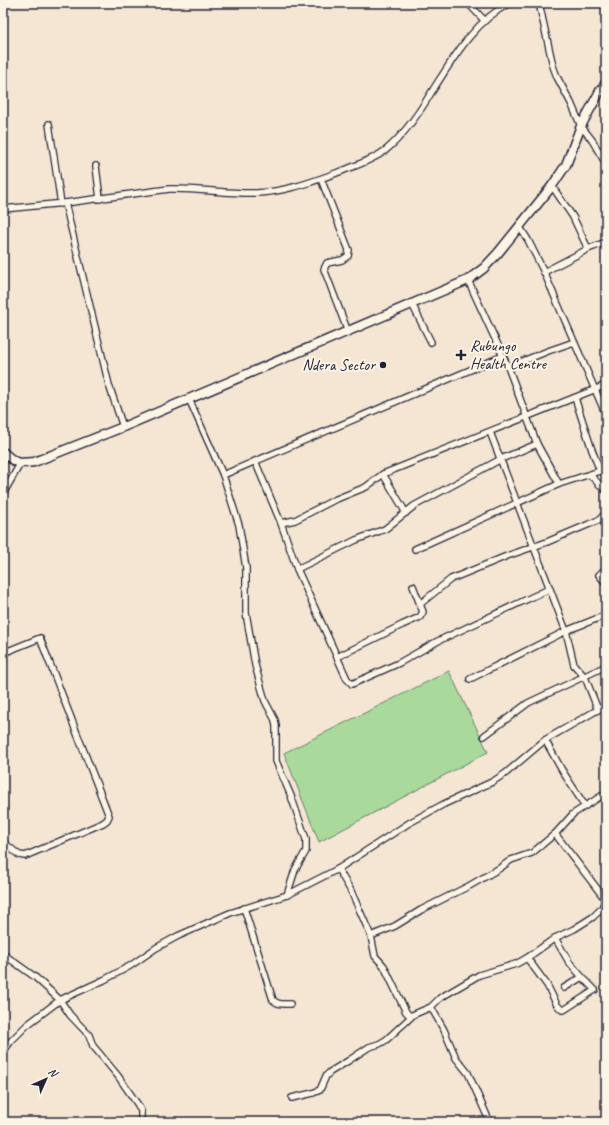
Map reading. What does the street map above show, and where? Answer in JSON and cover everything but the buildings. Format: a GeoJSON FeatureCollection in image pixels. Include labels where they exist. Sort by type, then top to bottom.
{"type":"FeatureCollection","features":[{"type":"Feature","properties":{"kind":"main road"},"geometry":{"type":"LineString","coordinates":[[3,452],[15,462],[20,464],[34,462],[123,427],[468,280],[484,268],[498,253],[552,186],[566,165],[581,126],[606,83]]}},
{"type":"Feature","properties":{"kind":"street"},"geometry":{"type":"LineString","coordinates":[[468,3],[484,20]]}},
{"type":"Feature","properties":{"kind":"street"},"geometry":{"type":"LineString","coordinates":[[3,209],[63,204],[169,189],[225,192],[275,191],[321,179],[362,163],[385,150],[396,140],[419,111],[467,38],[484,20],[510,3]]}},
{"type":"Feature","properties":{"kind":"street"},"geometry":{"type":"LineString","coordinates":[[539,3],[553,66],[581,126],[605,160]]}},
{"type":"Feature","properties":{"kind":"street"},"geometry":{"type":"LineString","coordinates":[[601,3],[606,6]]}},
{"type":"Feature","properties":{"kind":"street"},"geometry":{"type":"LineString","coordinates":[[49,124],[63,204],[108,378],[123,427]]}},
{"type":"Feature","properties":{"kind":"street"},"geometry":{"type":"LineString","coordinates":[[96,166],[100,199]]}},
{"type":"Feature","properties":{"kind":"street"},"geometry":{"type":"LineString","coordinates":[[321,179],[349,250],[348,256],[342,260],[327,263],[324,270],[348,332]]}},
{"type":"Feature","properties":{"kind":"street"},"geometry":{"type":"LineString","coordinates":[[552,186],[576,221],[588,249]]}},
{"type":"Feature","properties":{"kind":"street"},"geometry":{"type":"LineString","coordinates":[[519,226],[544,272],[606,415]]}},
{"type":"Feature","properties":{"kind":"street"},"geometry":{"type":"LineString","coordinates":[[544,272],[588,249],[606,242]]}},
{"type":"Feature","properties":{"kind":"street"},"geometry":{"type":"LineString","coordinates":[[468,280],[508,367],[537,444],[559,484]]}},
{"type":"Feature","properties":{"kind":"street"},"geometry":{"type":"LineString","coordinates":[[412,304],[431,342]]}},
{"type":"Feature","properties":{"kind":"street"},"geometry":{"type":"LineString","coordinates":[[508,367],[574,342]]}},
{"type":"Feature","properties":{"kind":"street"},"geometry":{"type":"LineString","coordinates":[[223,475],[503,356]]}},
{"type":"Feature","properties":{"kind":"street"},"geometry":{"type":"LineString","coordinates":[[281,523],[295,520],[334,500],[366,487],[383,474],[606,385]]}},
{"type":"Feature","properties":{"kind":"street"},"geometry":{"type":"LineString","coordinates":[[415,549],[559,484],[603,470],[590,444],[575,398]]}},
{"type":"Feature","properties":{"kind":"street"},"geometry":{"type":"LineString","coordinates":[[189,399],[223,475],[239,525],[246,568],[246,613],[255,665],[268,709],[275,720],[276,761],[291,796],[306,838],[306,851],[290,880],[287,895]]}},
{"type":"Feature","properties":{"kind":"street"},"geometry":{"type":"LineString","coordinates":[[490,432],[566,631],[574,665],[585,677],[598,710]]}},
{"type":"Feature","properties":{"kind":"street"},"geometry":{"type":"LineString","coordinates":[[297,569],[356,540],[385,529],[414,506],[501,459],[537,444]]}},
{"type":"Feature","properties":{"kind":"street"},"geometry":{"type":"LineString","coordinates":[[255,461],[281,523],[297,569],[347,679],[352,684],[399,663],[438,641],[549,589]]}},
{"type":"Feature","properties":{"kind":"street"},"geometry":{"type":"LineString","coordinates":[[3,494],[20,464]]}},
{"type":"Feature","properties":{"kind":"street"},"geometry":{"type":"LineString","coordinates":[[383,474],[406,513]]}},
{"type":"Feature","properties":{"kind":"street"},"geometry":{"type":"LineString","coordinates":[[590,475],[606,491]]}},
{"type":"Feature","properties":{"kind":"street"},"geometry":{"type":"LineString","coordinates":[[420,604],[451,579],[599,520],[606,513]]}},
{"type":"Feature","properties":{"kind":"street"},"geometry":{"type":"LineString","coordinates":[[606,569],[600,575],[606,583]]}},
{"type":"Feature","properties":{"kind":"street"},"geometry":{"type":"LineString","coordinates":[[337,657],[402,625],[420,618],[423,612],[413,586]]}},
{"type":"Feature","properties":{"kind":"street"},"geometry":{"type":"LineString","coordinates":[[470,679],[566,631],[606,615]]}},
{"type":"Feature","properties":{"kind":"street"},"geometry":{"type":"LineString","coordinates":[[3,653],[40,638],[94,780],[108,810],[109,816],[103,823],[25,856],[19,855],[3,842]]}},
{"type":"Feature","properties":{"kind":"street"},"geometry":{"type":"LineString","coordinates":[[484,736],[528,703],[606,666]]}},
{"type":"Feature","properties":{"kind":"street"},"geometry":{"type":"LineString","coordinates":[[3,1052],[11,1041],[27,1025],[60,1000],[104,980],[130,966],[156,948],[178,936],[244,908],[287,895],[338,869],[409,823],[444,804],[492,782],[506,773],[545,740],[606,705]]}},
{"type":"Feature","properties":{"kind":"street"},"geometry":{"type":"LineString","coordinates":[[545,740],[585,806]]}},
{"type":"Feature","properties":{"kind":"street"},"geometry":{"type":"LineString","coordinates":[[371,936],[395,926],[421,910],[469,886],[511,860],[528,855],[556,833],[574,814],[606,793]]}},
{"type":"Feature","properties":{"kind":"street"},"geometry":{"type":"LineString","coordinates":[[292,1098],[320,1090],[326,1076],[330,1072],[369,1047],[386,1040],[412,1016],[431,1007],[440,998],[475,977],[516,964],[527,958],[555,938],[574,929],[593,917],[602,908],[606,898],[556,835],[556,833]]}},
{"type":"Feature","properties":{"kind":"street"},"geometry":{"type":"LineString","coordinates":[[338,869],[351,891],[371,936],[375,956],[384,966],[406,1012],[408,1015],[412,1016]]}},
{"type":"Feature","properties":{"kind":"street"},"geometry":{"type":"LineString","coordinates":[[244,908],[273,1000],[280,1004],[290,1004]]}},
{"type":"Feature","properties":{"kind":"street"},"geometry":{"type":"LineString","coordinates":[[527,958],[547,985],[556,1005],[562,1010],[587,996],[595,990],[582,977],[566,956],[555,938]]}},
{"type":"Feature","properties":{"kind":"street"},"geometry":{"type":"LineString","coordinates":[[3,954],[35,977],[60,1000],[70,1015],[89,1035],[96,1050],[118,1076],[138,1105],[141,1111],[141,1122]]}},
{"type":"Feature","properties":{"kind":"street"},"geometry":{"type":"LineString","coordinates":[[564,988],[582,977]]}},
{"type":"Feature","properties":{"kind":"street"},"geometry":{"type":"LineString","coordinates":[[431,1007],[444,1030],[456,1058],[468,1073],[489,1122]]}},
{"type":"Feature","properties":{"kind":"green space"},"geometry":{"type":"Polygon","coordinates":[[[449,671],[488,752],[319,842],[284,753],[449,671]]]}},
{"type":"Feature","properties":{"kind":"place","name":"Rubungo Health Centre"},"geometry":{"type":"Point","coordinates":[461,355]}},
{"type":"Feature","properties":{"kind":"place","name":"Ndera Sector"},"geometry":{"type":"Point","coordinates":[383,365]}}]}
